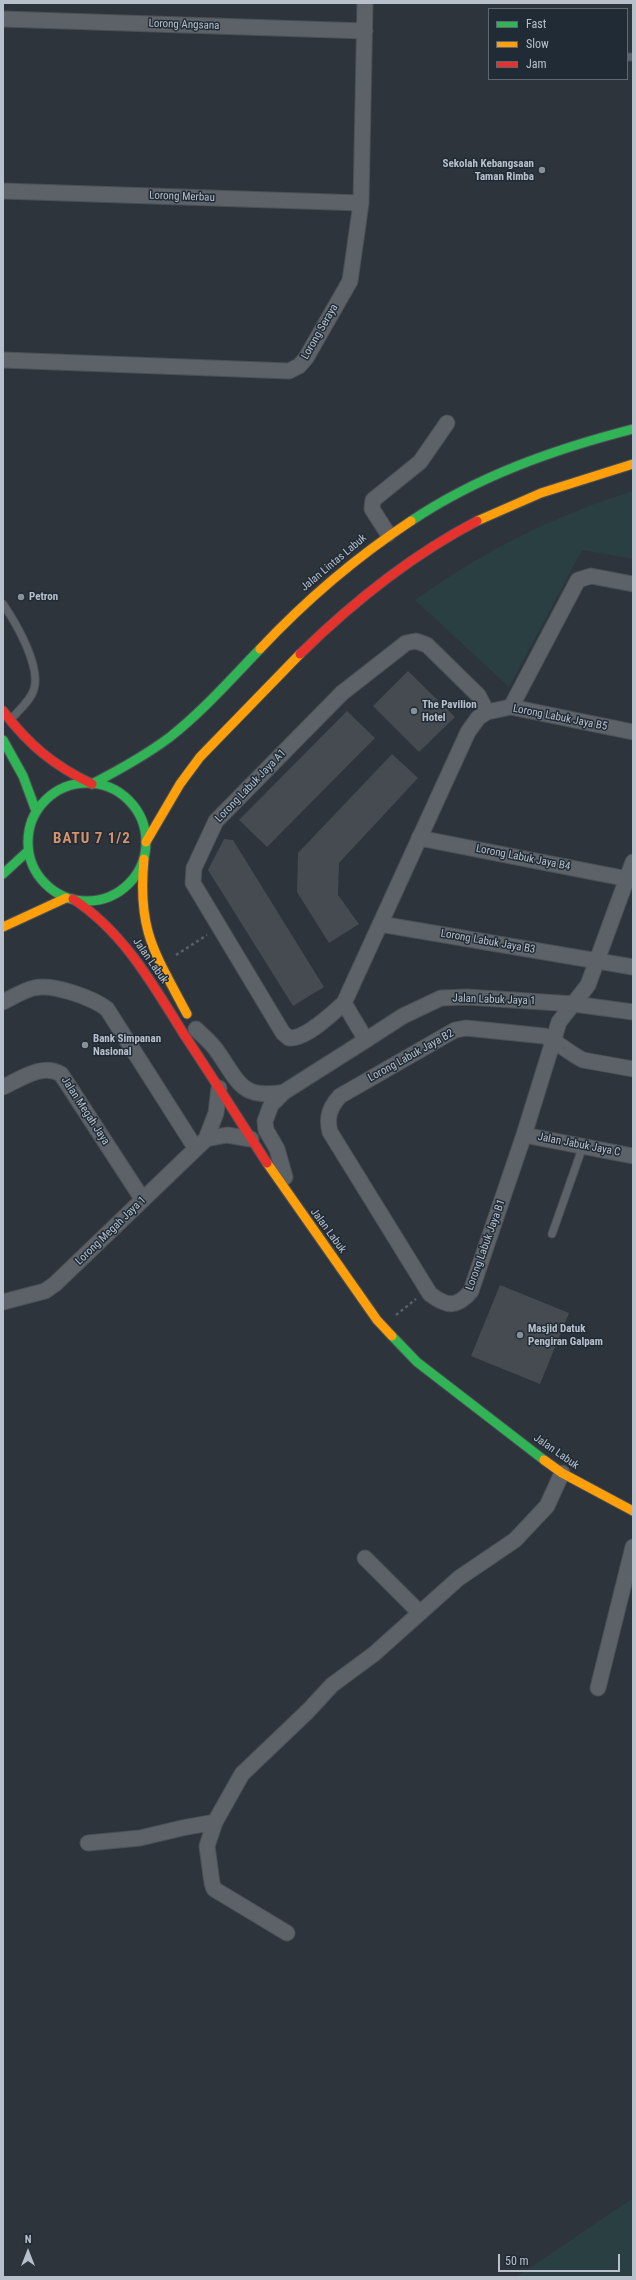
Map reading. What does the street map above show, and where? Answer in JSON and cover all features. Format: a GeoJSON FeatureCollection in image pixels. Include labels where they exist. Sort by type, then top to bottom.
{"type":"FeatureCollection","features":[{"type":"Feature","properties":{"kind":"main road","name":"Jalan Lintas Labuk"},"geometry":{"type":"LineString","coordinates":[[92,784],[123,767],[180,729],[302,606],[342,570],[388,534],[435,505],[491,476],[595,437],[633,429]]}},
{"type":"Feature","properties":{"kind":"main road"},"geometry":{"type":"LineString","coordinates":[[146,842],[179,785],[199,758],[279,675],[356,602],[399,568],[453,533],[517,501],[570,482],[633,464]]}},
{"type":"Feature","properties":{"kind":"main road"},"geometry":{"type":"LineString","coordinates":[[3,711],[20,734],[39,753],[59,768],[92,784],[109,788],[124,796],[132,805],[143,825],[146,842],[144,859],[136,876],[124,888],[113,894],[90,901],[69,899],[45,884],[34,869],[28,851],[30,824],[36,811],[51,795],[60,790],[76,785],[92,784]]}},
{"type":"Feature","properties":{"kind":"main road"},"geometry":{"type":"LineString","coordinates":[[3,740],[23,776],[36,811]]}},
{"type":"Feature","properties":{"kind":"main road"},"geometry":{"type":"LineString","coordinates":[[3,874],[28,851]]}},
{"type":"Feature","properties":{"kind":"main road","name":"Jalan Labuk"},"geometry":{"type":"LineString","coordinates":[[144,859],[141,892],[143,917],[150,944],[196,1029],[251,1139],[302,1216],[377,1320],[418,1362],[450,1389],[633,1511]]}},
{"type":"Feature","properties":{"kind":"main road"},"geometry":{"type":"LineString","coordinates":[[3,926],[69,899]]}},
{"type":"Feature","properties":{"kind":"main road","name":"Jalan Labuk"},"geometry":{"type":"LineString","coordinates":[[69,899],[93,912],[118,936],[226,1089]]}},
{"type":"Feature","properties":{"kind":"main road","name":"Jalan Labuk"},"geometry":{"type":"LineString","coordinates":[[249,1116],[286,1176],[374,1298]]}},
{"type":"Feature","properties":{"kind":"main road","name":"Jalan Labuk"},"geometry":{"type":"LineString","coordinates":[[445,1372],[478,1400],[565,1467],[627,1497]]}},
{"type":"Feature","properties":{"kind":"street","name":"Lorong Seraya"},"geometry":{"type":"LineString","coordinates":[[3,360],[289,371],[300,366],[350,281],[361,203],[365,3]]}},
{"type":"Feature","properties":{"kind":"street","name":"Lorong Angsana"},"geometry":{"type":"LineString","coordinates":[[3,19],[365,31]]}},
{"type":"Feature","properties":{"kind":"street","name":"Lorong Merbau"},"geometry":{"type":"LineString","coordinates":[[3,191],[361,203]]}},
{"type":"Feature","properties":{"kind":"street"},"geometry":{"type":"LineString","coordinates":[[388,534],[372,509],[373,500],[420,462],[447,423]]}},
{"type":"Feature","properties":{"kind":"street"},"geometry":{"type":"LineString","coordinates":[[511,707],[578,580],[583,577],[591,576],[633,584]]}},
{"type":"Feature","properties":{"kind":"street","name":"Lorong Labuk Jaya A1"},"geometry":{"type":"LineString","coordinates":[[344,1003],[329,1018],[297,1037],[286,1036],[193,883],[192,876],[194,868],[216,822],[342,693],[406,643],[416,641],[427,645],[478,694],[487,712]]}},
{"type":"Feature","properties":{"kind":"street","name":"Lorong Labuk Jaya B5"},"geometry":{"type":"LineString","coordinates":[[487,712],[511,707],[633,732]]}},
{"type":"Feature","properties":{"kind":"street"},"geometry":{"type":"LineString","coordinates":[[366,1040],[344,1003],[468,732],[478,718],[487,712]]}},
{"type":"Feature","properties":{"kind":"street","name":"Lorong Labuk Jaya B4"},"geometry":{"type":"LineString","coordinates":[[419,838],[630,880]]}},
{"type":"Feature","properties":{"kind":"street","name":"Lorong Labuk Jaya B1"},"geometry":{"type":"LineString","coordinates":[[328,1114],[330,1132],[430,1294],[441,1302],[452,1304],[464,1300],[471,1291],[524,1135],[559,1022],[588,985],[596,960],[630,880],[633,862]]}},
{"type":"Feature","properties":{"kind":"street","name":"Lorong Labuk Jaya B3"},"geometry":{"type":"LineString","coordinates":[[380,924],[633,967]]}},
{"type":"Feature","properties":{"kind":"street"},"geometry":{"type":"LineString","coordinates":[[3,1002],[33,988],[47,987],[95,1000],[107,1009],[201,1144],[227,1135],[251,1139]]}},
{"type":"Feature","properties":{"kind":"street","name":"Jalan Labuk Jaya 1"},"geometry":{"type":"LineString","coordinates":[[284,1092],[403,1016],[441,998],[467,997],[574,1004],[633,1012]]}},
{"type":"Feature","properties":{"kind":"street","name":"Lorong Labuk Jaya B2"},"geometry":{"type":"LineString","coordinates":[[328,1114],[332,1104],[340,1096],[455,1030],[466,1028],[544,1036],[583,1060],[633,1069]]}},
{"type":"Feature","properties":{"kind":"street"},"geometry":{"type":"LineString","coordinates":[[196,1029],[217,1051],[241,1086],[249,1091],[259,1094],[267,1095],[284,1092]]}},
{"type":"Feature","properties":{"kind":"street","name":"Jalan Megah Jaya"},"geometry":{"type":"LineString","coordinates":[[3,1087],[42,1069],[53,1069],[61,1074],[143,1200]]}},
{"type":"Feature","properties":{"kind":"street","name":"Lorong Megah Jaya 1"},"geometry":{"type":"LineString","coordinates":[[3,1302],[50,1288],[143,1200],[201,1144],[226,1089]]}},
{"type":"Feature","properties":{"kind":"street"},"geometry":{"type":"LineString","coordinates":[[284,1092],[272,1105],[265,1121],[266,1130],[277,1149],[286,1176]]}},
{"type":"Feature","properties":{"kind":"street","name":"Jalan Jabuk Jaya C"},"geometry":{"type":"LineString","coordinates":[[524,1135],[633,1156]]}},
{"type":"Feature","properties":{"kind":"street"},"geometry":{"type":"LineString","coordinates":[[287,1933],[214,1889],[207,1846],[215,1822],[242,1774],[308,1711],[332,1685],[374,1654],[459,1578],[515,1540],[547,1506],[565,1467]]}},
{"type":"Feature","properties":{"kind":"street"},"geometry":{"type":"LineString","coordinates":[[598,1688],[633,1546]]}},
{"type":"Feature","properties":{"kind":"street"},"geometry":{"type":"LineString","coordinates":[[365,1558],[420,1613]]}},
{"type":"Feature","properties":{"kind":"street"},"geometry":{"type":"LineString","coordinates":[[88,1843],[140,1838],[215,1822]]}},
{"type":"Feature","properties":{"kind":"lane"},"geometry":{"type":"LineString","coordinates":[[3,604],[30,653],[36,678],[34,690],[28,700],[10,720]]}},
{"type":"Feature","properties":{"kind":"lane"},"geometry":{"type":"LineString","coordinates":[[552,1234],[583,1146]]}},
{"type":"Feature","properties":{"kind":"path"},"geometry":{"type":"LineString","coordinates":[[161,964],[220,928]]}},
{"type":"Feature","properties":{"kind":"path"},"geometry":{"type":"LineString","coordinates":[[392,1318],[421,1295]]}},
{"type":"Feature","properties":{"kind":"green space"},"geometry":{"type":"Polygon","coordinates":[[[633,491],[633,559],[582,550],[509,687],[415,600],[466,566],[520,536],[575,511],[633,491]]]}},
{"type":"Feature","properties":{"kind":"green space"},"geometry":{"type":"Polygon","coordinates":[[[633,2198],[633,2277],[516,2277],[633,2198]]]}},
{"type":"Feature","properties":{"kind":"building","name":"The Pavilion Hotel"},"geometry":{"type":"Polygon","coordinates":[[[408,671],[455,717],[419,752],[373,706],[408,671]]]}},
{"type":"Feature","properties":{"kind":"building"},"geometry":{"type":"Polygon","coordinates":[[[347,711],[375,738],[267,847],[239,820],[347,711]]]}},
{"type":"Feature","properties":{"kind":"building"},"geometry":{"type":"Polygon","coordinates":[[[392,754],[418,778],[339,863],[338,895],[359,924],[329,943],[297,892],[298,853],[392,754]]]}},
{"type":"Feature","properties":{"kind":"building"},"geometry":{"type":"Polygon","coordinates":[[[224,839],[233,840],[324,987],[293,1006],[208,870],[224,839]]]}},
{"type":"Feature","properties":{"kind":"building","name":"Masjid Datuk Pengiran Galpam"},"geometry":{"type":"Polygon","coordinates":[[[500,1285],[569,1313],[540,1384],[471,1356],[500,1285]]]}},
{"type":"Feature","properties":{"kind":"traffic: fast"},"geometry":{"type":"LineString","coordinates":[[411,521],[463,490],[490,477],[575,445],[633,429]]}},
{"type":"Feature","properties":{"kind":"traffic: fast"},"geometry":{"type":"LineString","coordinates":[[92,784],[132,762],[170,737],[205,706],[260,649]]}},
{"type":"Feature","properties":{"kind":"traffic: fast"},"geometry":{"type":"LineString","coordinates":[[3,740],[23,776],[36,811]]}},
{"type":"Feature","properties":{"kind":"traffic: fast"},"geometry":{"type":"LineString","coordinates":[[87,783],[98,784],[109,788],[120,793],[129,800],[136,809],[141,820],[145,831],[146,842],[145,853],[141,864],[136,875],[129,884],[120,891],[109,896],[98,900],[87,901],[76,900],[65,896],[54,891],[45,884],[38,875],[33,864],[29,853],[28,842],[29,831],[33,820],[38,809],[45,800],[54,793],[65,788],[76,784],[87,783]]}},
{"type":"Feature","properties":{"kind":"traffic: fast"},"geometry":{"type":"LineString","coordinates":[[3,874],[28,851]]}},
{"type":"Feature","properties":{"kind":"traffic: fast"},"geometry":{"type":"LineString","coordinates":[[392,1336],[417,1362],[544,1460]]}},
{"type":"Feature","properties":{"kind":"traffic: slow"},"geometry":{"type":"LineString","coordinates":[[477,521],[541,493],[633,464]]}},
{"type":"Feature","properties":{"kind":"traffic: slow"},"geometry":{"type":"LineString","coordinates":[[260,649],[277,631],[332,580],[390,535],[411,521]]}},
{"type":"Feature","properties":{"kind":"traffic: slow"},"geometry":{"type":"LineString","coordinates":[[146,842],[180,784],[200,757],[300,654]]}},
{"type":"Feature","properties":{"kind":"traffic: slow"},"geometry":{"type":"LineString","coordinates":[[144,859],[143,905],[146,924],[157,957],[187,1014]]}},
{"type":"Feature","properties":{"kind":"traffic: slow"},"geometry":{"type":"LineString","coordinates":[[3,927],[66,898]]}},
{"type":"Feature","properties":{"kind":"traffic: slow"},"geometry":{"type":"LineString","coordinates":[[267,1163],[377,1320],[392,1336]]}},
{"type":"Feature","properties":{"kind":"traffic: slow"},"geometry":{"type":"LineString","coordinates":[[544,1460],[562,1473],[633,1511]]}},
{"type":"Feature","properties":{"kind":"traffic: jam"},"geometry":{"type":"LineString","coordinates":[[300,654],[362,598],[406,564],[477,521]]}},
{"type":"Feature","properties":{"kind":"traffic: jam"},"geometry":{"type":"LineString","coordinates":[[3,711],[32,744],[54,762],[92,784]]}},
{"type":"Feature","properties":{"kind":"traffic: jam"},"geometry":{"type":"LineString","coordinates":[[73,899],[108,927],[136,961],[267,1163]]}},
{"type":"Feature","properties":{"kind":"place","name":"Sekolah Kebangsaan Taman Rimba"},"geometry":{"type":"Point","coordinates":[542,170]}},
{"type":"Feature","properties":{"kind":"place","name":"Petron"},"geometry":{"type":"Point","coordinates":[21,597]}},
{"type":"Feature","properties":{"kind":"place","name":"The Pavilion Hotel"},"geometry":{"type":"Point","coordinates":[414,711]}},
{"type":"Feature","properties":{"kind":"place","name":"Bank Simpanan Nasional"},"geometry":{"type":"Point","coordinates":[85,1045]}},
{"type":"Feature","properties":{"kind":"place","name":"Masjid Datuk Pengiran Galpam"},"geometry":{"type":"Point","coordinates":[520,1335]}},
{"type":"Feature","properties":{"kind":"district","name":"BATU 7 1/2"},"geometry":{"type":"Point","coordinates":[92,839]}}]}
